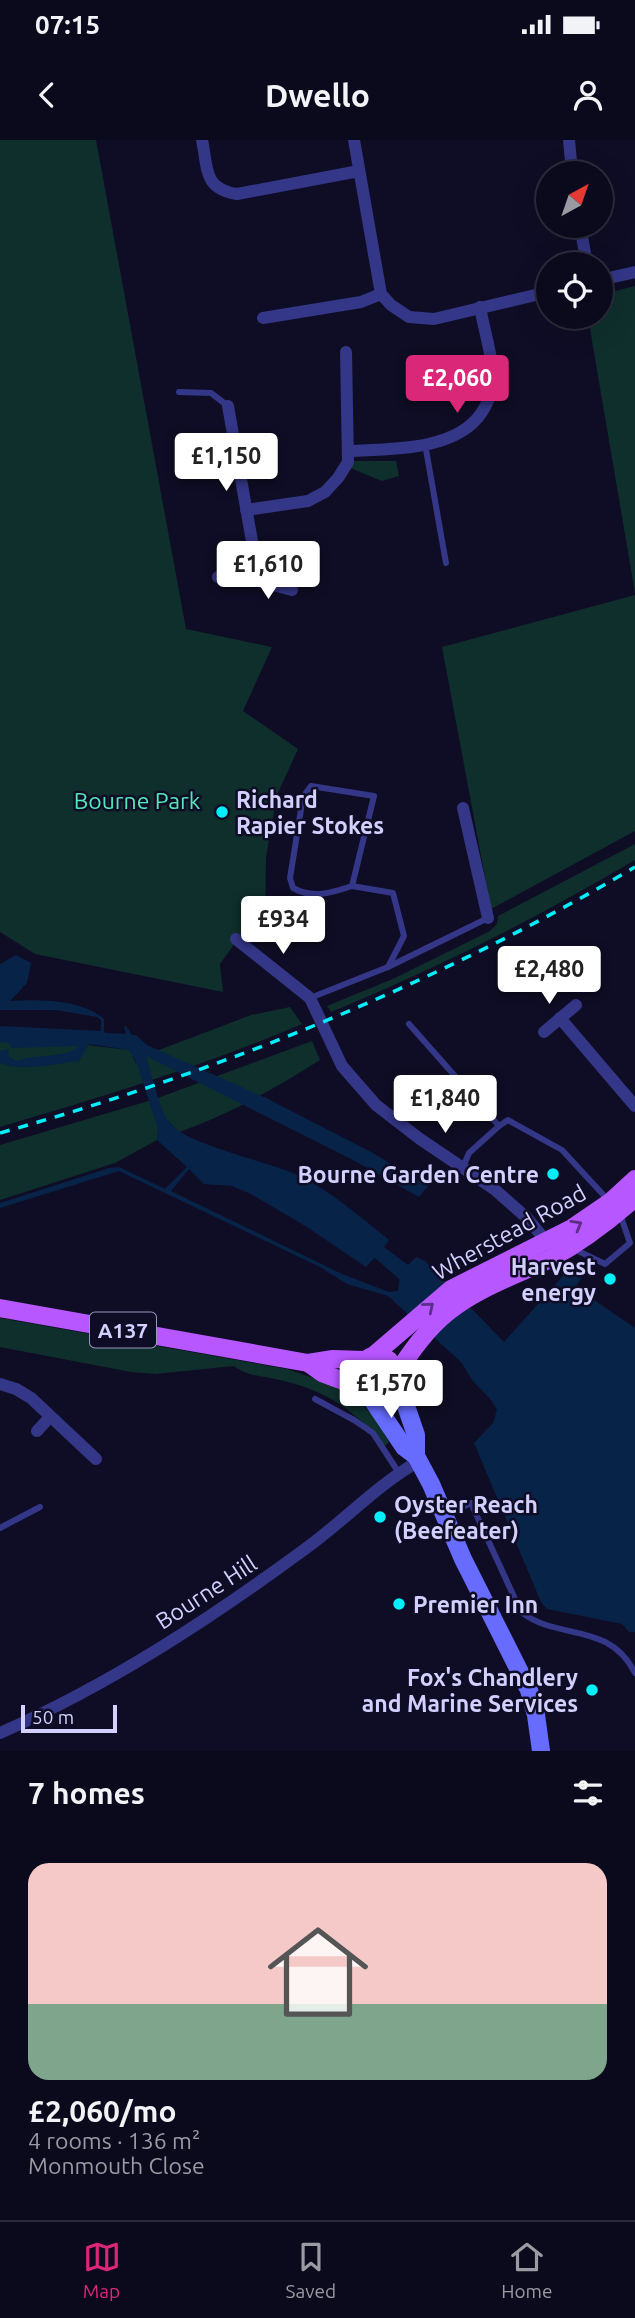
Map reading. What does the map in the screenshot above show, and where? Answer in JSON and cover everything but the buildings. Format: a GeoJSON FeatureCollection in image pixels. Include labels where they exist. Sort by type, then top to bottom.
{"type":"FeatureCollection","features":[{"type":"Feature","properties":{"kind":"main road","name":"Wherstead Road"},"geometry":{"type":"LineString","coordinates":[[457,1295],[570,1247],[615,1207],[635,1179]]}},
{"type":"Feature","properties":{"kind":"main road","name":"Wherstead Road"},"geometry":{"type":"LineString","coordinates":[[369,1357],[415,1331],[457,1295],[546,1241],[635,1198]]}},
{"type":"Feature","properties":{"kind":"main road","name":"A137"},"geometry":{"type":"LineString","coordinates":[[0,1308],[308,1363],[369,1357]]}},
{"type":"Feature","properties":{"kind":"main road","name":"Wherstead Road"},"geometry":{"type":"LineString","coordinates":[[397,1376],[415,1331]]}},
{"type":"Feature","properties":{"kind":"main road"},"geometry":{"type":"LineString","coordinates":[[418,1459],[404,1447],[357,1374],[369,1357],[389,1360],[397,1376],[416,1435],[418,1459],[463,1559],[528,1690],[537,1715],[541,1751]]}},
{"type":"Feature","properties":{"kind":"main road","name":"A137"},"geometry":{"type":"LineString","coordinates":[[308,1363],[322,1373],[365,1390]]}},
{"type":"Feature","properties":{"kind":"main road"},"geometry":{"type":"LineString","coordinates":[[365,1390],[378,1395],[387,1392],[397,1376]]}},
{"type":"Feature","properties":{"kind":"street"},"geometry":{"type":"LineString","coordinates":[[202,140],[209,176],[213,185],[222,192],[236,194],[359,171]]}},
{"type":"Feature","properties":{"kind":"street"},"geometry":{"type":"LineString","coordinates":[[354,140],[381,294],[391,305],[410,317],[434,319],[536,295]]}},
{"type":"Feature","properties":{"kind":"street"},"geometry":{"type":"LineString","coordinates":[[569,140],[571,161]]}},
{"type":"Feature","properties":{"kind":"street"},"geometry":{"type":"LineString","coordinates":[[613,277],[635,272]]}},
{"type":"Feature","properties":{"kind":"street"},"geometry":{"type":"LineString","coordinates":[[263,318],[361,302],[381,294]]}},
{"type":"Feature","properties":{"kind":"street"},"geometry":{"type":"LineString","coordinates":[[348,451],[400,449],[452,438],[474,424],[490,400],[493,377],[480,307]]}},
{"type":"Feature","properties":{"kind":"street"},"geometry":{"type":"LineString","coordinates":[[246,510],[307,500],[325,492],[338,478],[348,462],[346,352]]}},
{"type":"Feature","properties":{"kind":"street"},"geometry":{"type":"LineString","coordinates":[[228,407],[253,547],[251,579]]}},
{"type":"Feature","properties":{"kind":"street"},"geometry":{"type":"LineString","coordinates":[[218,577],[251,579],[292,590]]}},
{"type":"Feature","properties":{"kind":"street"},"geometry":{"type":"LineString","coordinates":[[463,808],[488,918]]}},
{"type":"Feature","properties":{"kind":"street"},"geometry":{"type":"LineString","coordinates":[[236,939],[310,998],[342,1066],[362,1090],[390,1117],[512,1204],[546,1241]]}},
{"type":"Feature","properties":{"kind":"street"},"geometry":{"type":"LineString","coordinates":[[544,1032],[576,1005]]}},
{"type":"Feature","properties":{"kind":"street"},"geometry":{"type":"LineString","coordinates":[[560,1018],[635,1106]]}},
{"type":"Feature","properties":{"kind":"street"},"geometry":{"type":"LineString","coordinates":[[0,1384],[31,1398],[96,1459]]}},
{"type":"Feature","properties":{"kind":"street"},"geometry":{"type":"LineString","coordinates":[[37,1431],[50,1416]]}},
{"type":"Feature","properties":{"kind":"street","name":"Bourne Hill"},"geometry":{"type":"LineString","coordinates":[[0,1733],[54,1709],[199,1624],[309,1547],[418,1459]]}},
{"type":"Feature","properties":{"kind":"lane"},"geometry":{"type":"LineString","coordinates":[[179,392],[211,393],[228,407]]}},
{"type":"Feature","properties":{"kind":"lane"},"geometry":{"type":"LineString","coordinates":[[425,443],[446,562]]}},
{"type":"Feature","properties":{"kind":"lane"},"geometry":{"type":"LineString","coordinates":[[352,886],[374,796],[311,786],[303,797],[290,878],[293,888],[303,894],[324,895],[352,886],[393,893],[404,936],[388,967]]}},
{"type":"Feature","properties":{"kind":"lane"},"geometry":{"type":"LineString","coordinates":[[310,998],[388,967],[488,918]]}},
{"type":"Feature","properties":{"kind":"lane"},"geometry":{"type":"LineString","coordinates":[[409,1024],[499,1126]]}},
{"type":"Feature","properties":{"kind":"lane"},"geometry":{"type":"LineString","coordinates":[[463,1167],[469,1153],[508,1120],[562,1150],[615,1207],[630,1242],[605,1264],[570,1247]]}},
{"type":"Feature","properties":{"kind":"lane"},"geometry":{"type":"LineString","coordinates":[[315,1399],[355,1420],[373,1433],[399,1473]]}},
{"type":"Feature","properties":{"kind":"lane"},"geometry":{"type":"LineString","coordinates":[[444,1516],[471,1503],[521,1612],[533,1622],[597,1637],[617,1651],[635,1673]]}},
{"type":"Feature","properties":{"kind":"lane"},"geometry":{"type":"LineString","coordinates":[[0,1528],[40,1507]]}},
{"type":"Feature","properties":{"kind":"green space","name":"Bourne Park"},"geometry":{"type":"Polygon","coordinates":[[[0,140],[96,140],[186,629],[272,647],[243,711],[298,749],[277,795],[266,857],[265,940],[263,943],[245,929],[220,964],[223,992],[35,954],[0,932],[0,140]]]}},
{"type":"Feature","properties":{"kind":"green space"},"geometry":{"type":"Polygon","coordinates":[[[635,286],[635,593],[590,329],[613,329],[613,292],[635,286]]]}},
{"type":"Feature","properties":{"kind":"green space"},"geometry":{"type":"Polygon","coordinates":[[[354,461],[396,461],[399,476],[382,481],[348,467],[354,461]]]}},
{"type":"Feature","properties":{"kind":"green space"},"geometry":{"type":"Polygon","coordinates":[[[635,595],[635,831],[491,909],[442,647],[635,595]]]}},
{"type":"Feature","properties":{"kind":"green space"},"geometry":{"type":"Polygon","coordinates":[[[635,844],[635,860],[523,922],[370,996],[331,1012],[327,1006],[395,978],[490,931],[497,924],[498,916],[635,844]]]}},
{"type":"Feature","properties":{"kind":"green space"},"geometry":{"type":"Polygon","coordinates":[[[290,1007],[302,1024],[190,1067],[0,1127],[0,1035],[130,1050],[136,1064],[146,1055],[251,1015],[290,1007]]]}},
{"type":"Feature","properties":{"kind":"green space"},"geometry":{"type":"Polygon","coordinates":[[[312,1041],[320,1060],[216,1118],[179,1132],[168,1121],[158,1129],[157,1140],[115,1163],[0,1200],[0,1145],[155,1099],[312,1041]]]}},
{"type":"Feature","properties":{"kind":"green space"},"geometry":{"type":"Polygon","coordinates":[[[0,1318],[287,1369],[334,1386],[359,1402],[380,1426],[389,1442],[385,1446],[351,1412],[326,1396],[280,1380],[251,1374],[234,1366],[155,1374],[131,1372],[0,1347],[0,1318]]]}},
{"type":"Feature","properties":{"kind":"water"},"geometry":{"type":"Polygon","coordinates":[[[16,955],[31,963],[27,983],[10,1001],[59,1002],[84,1007],[104,1019],[104,1032],[126,1034],[126,1026],[132,1035],[136,1035],[147,1045],[266,1098],[373,1153],[428,1186],[419,1197],[355,1161],[146,1056],[162,1109],[169,1122],[178,1130],[210,1146],[288,1171],[325,1191],[389,1240],[384,1247],[408,1265],[416,1257],[425,1261],[504,1342],[571,1267],[582,1277],[575,1287],[635,1328],[635,1632],[629,1632],[622,1624],[547,1609],[541,1602],[474,1443],[493,1423],[497,1410],[461,1362],[388,1296],[347,1284],[320,1267],[119,1171],[0,1208],[0,1203],[109,1168],[119,1167],[165,1189],[187,1167],[157,1140],[158,1129],[137,1064],[129,1050],[89,1044],[79,1061],[29,1067],[0,1063],[0,1051],[9,1049],[8,1056],[16,1061],[66,1053],[79,1046],[11,1048],[10,1043],[0,1042],[0,1026],[101,1031],[101,1020],[56,1010],[0,1010],[0,964],[16,955]],[[189,1169],[171,1191],[342,1274],[389,1292],[398,1291],[400,1275],[376,1256],[366,1267],[307,1227],[251,1194],[232,1186],[204,1184],[189,1169]]]}},
{"type":"Feature","properties":{"kind":"waterway"},"geometry":{"type":"LineString","coordinates":[[374,1255],[402,1279]]}},
{"type":"Feature","properties":{"kind":"railway"},"geometry":{"type":"LineString","coordinates":[[0,1133],[165,1082],[326,1021],[483,949],[635,867]]}},
{"type":"Feature","properties":{"kind":"place","name":"Richard Rapier Stokes"},"geometry":{"type":"Point","coordinates":[222,812]}},
{"type":"Feature","properties":{"kind":"place","name":"Bourne Garden Centre"},"geometry":{"type":"Point","coordinates":[553,1174]}},
{"type":"Feature","properties":{"kind":"place","name":"Harvest energy"},"geometry":{"type":"Point","coordinates":[610,1279]}},
{"type":"Feature","properties":{"kind":"place","name":"Oyster Reach (Beefeater)"},"geometry":{"type":"Point","coordinates":[380,1517]}},
{"type":"Feature","properties":{"kind":"place","name":"Premier Inn"},"geometry":{"type":"Point","coordinates":[399,1604]}},
{"type":"Feature","properties":{"kind":"place","name":"Fox's Chandlery and Marine Services"},"geometry":{"type":"Point","coordinates":[592,1690]}}]}
